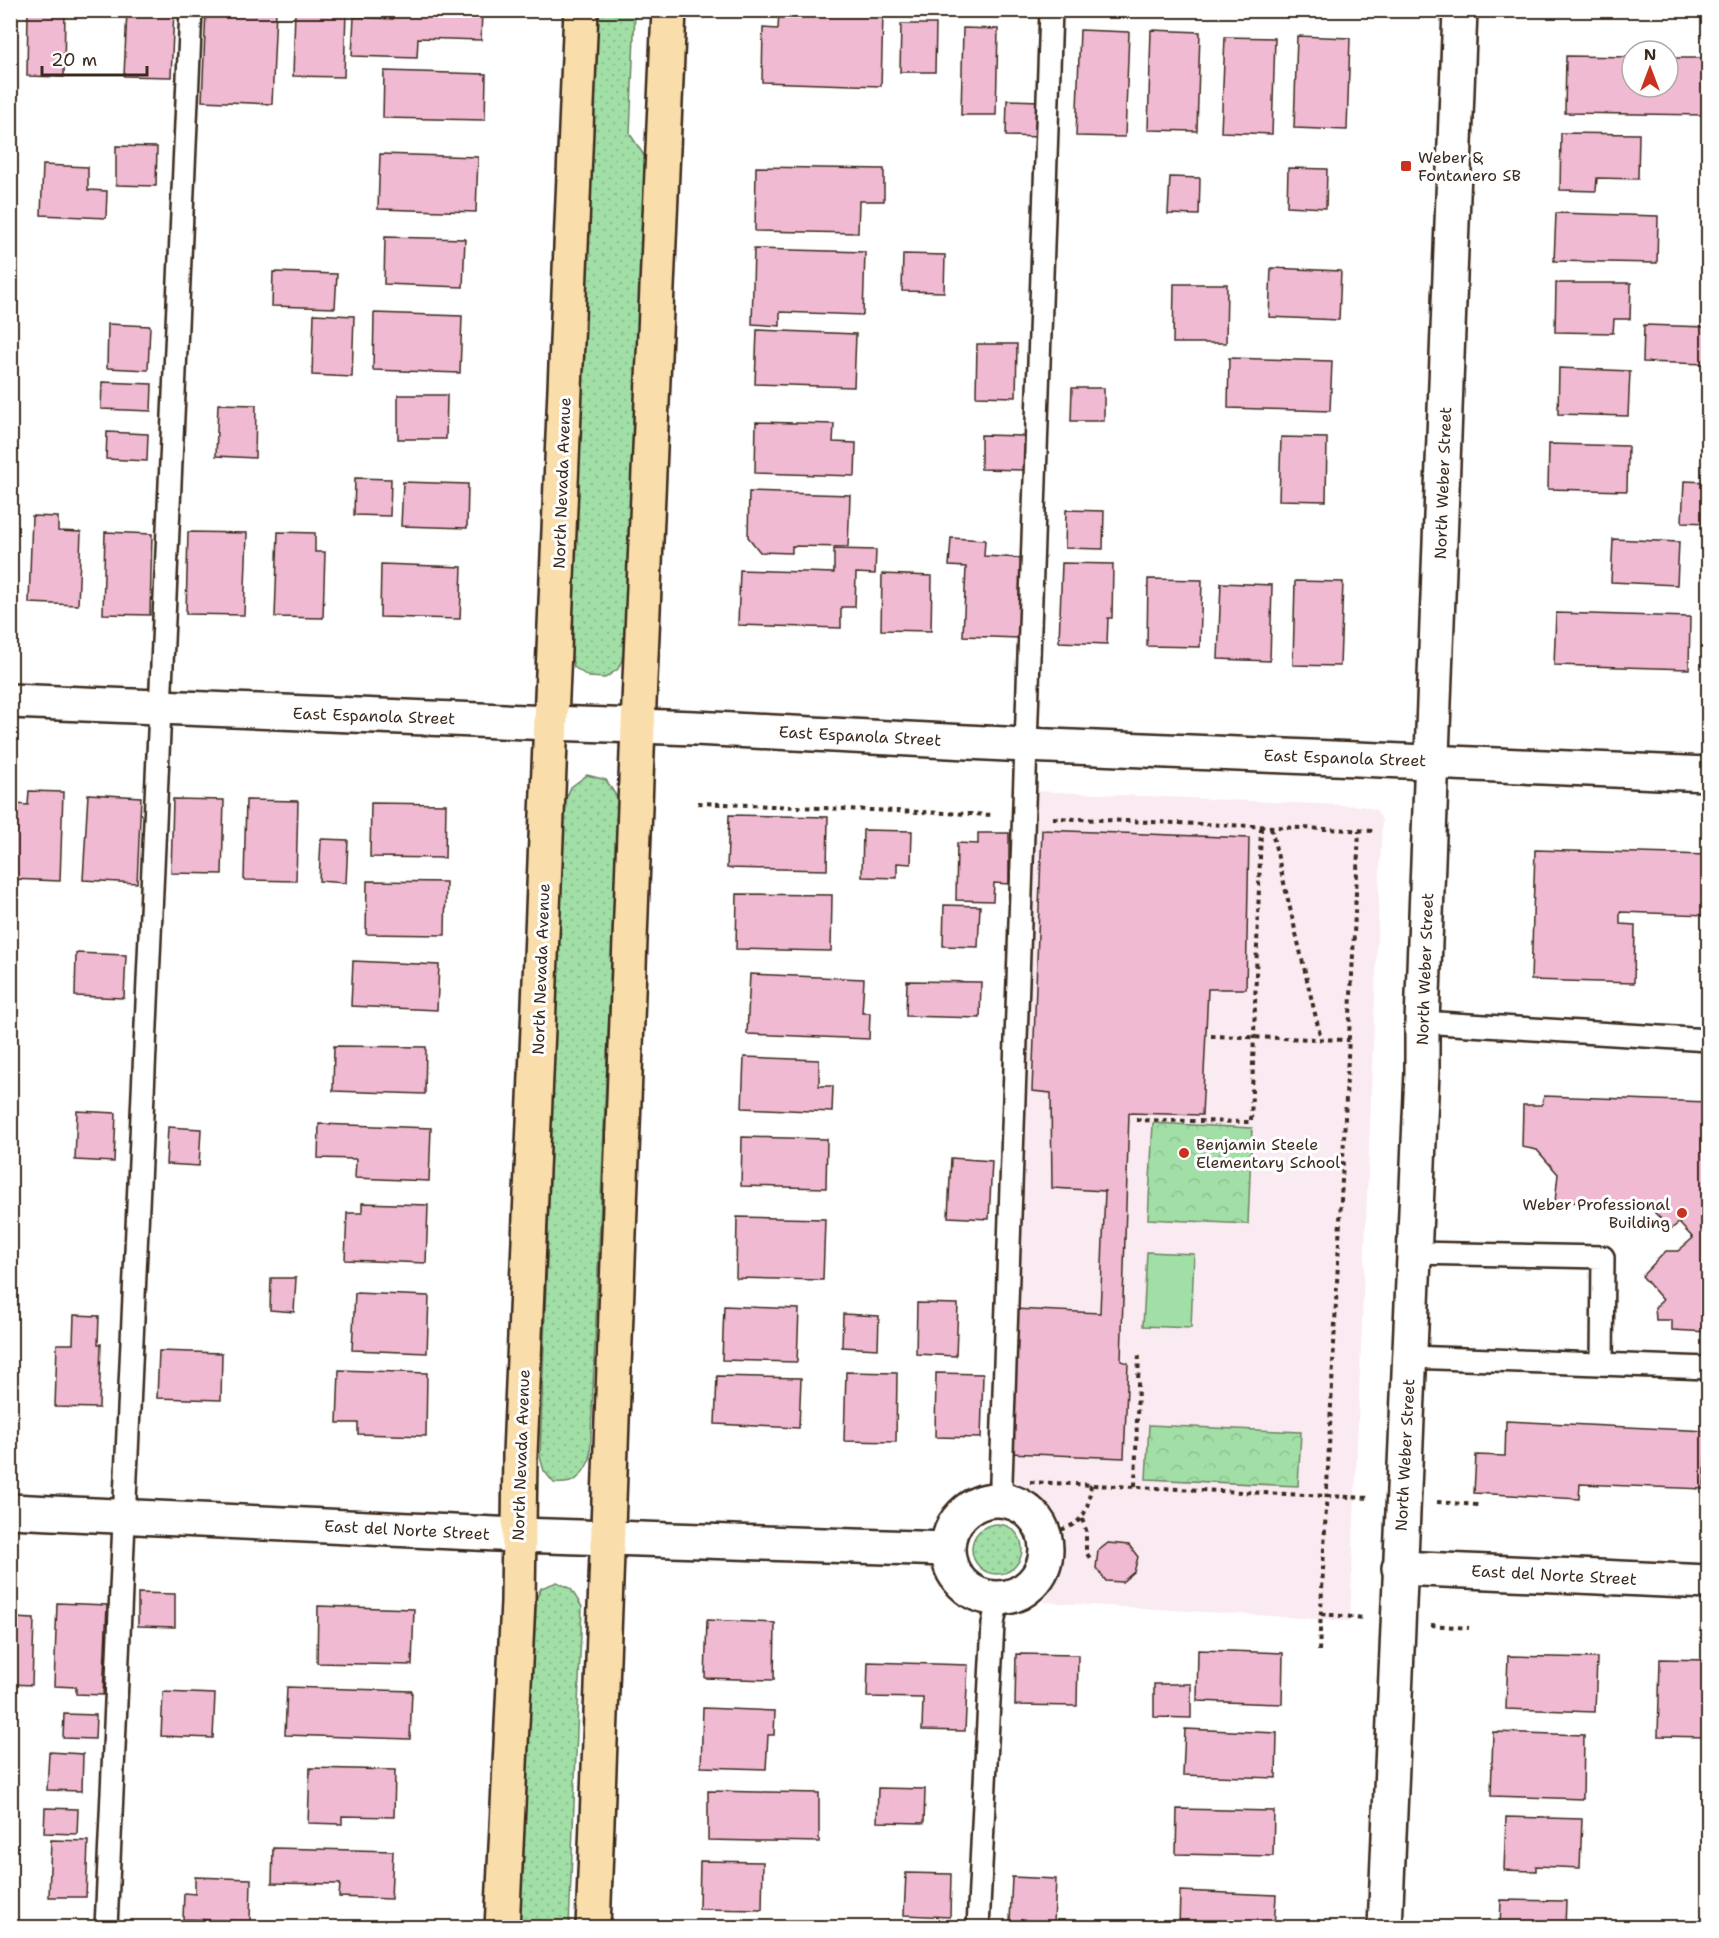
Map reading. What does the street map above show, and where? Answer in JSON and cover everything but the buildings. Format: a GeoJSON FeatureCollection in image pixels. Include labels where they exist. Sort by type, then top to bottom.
{"type":"FeatureCollection","features":[{"type":"Feature","properties":{"kind":"main road","name":"North Nevada Avenue"},"geometry":{"type":"LineString","coordinates":[[502,1928],[518,1614],[518,1534],[582,10]]}},
{"type":"Feature","properties":{"kind":"main road"},"geometry":{"type":"LineString","coordinates":[[593,1928],[638,726],[669,10]]}},
{"type":"Feature","properties":{"kind":"street","name":"North Weber Street"},"geometry":{"type":"LineString","coordinates":[[1385,1928],[1422,1072],[1460,10]]}},
{"type":"Feature","properties":{"kind":"street","name":"East Espanola Street"},"geometry":{"type":"LineString","coordinates":[[10,700],[1708,774]]}},
{"type":"Feature","properties":{"kind":"street"},"geometry":{"type":"LineString","coordinates":[[1001,1490],[1028,1511],[1038,1522],[1044,1535],[1046,1550],[1043,1565],[1036,1579],[1026,1589],[1012,1596],[998,1599],[982,1596],[968,1589],[957,1579],[950,1564],[947,1549],[950,1533],[958,1519],[970,1508],[1001,1490]]}},
{"type":"Feature","properties":{"kind":"street","name":"East del Norte Street"},"geometry":{"type":"LineString","coordinates":[[10,1512],[518,1534],[947,1549]]}},
{"type":"Feature","properties":{"kind":"street","name":"East del Norte Street"},"geometry":{"type":"LineString","coordinates":[[1399,1568],[1708,1582]]}},
{"type":"Feature","properties":{"kind":"lane"},"geometry":{"type":"LineString","coordinates":[[106,1928],[191,10]]}},
{"type":"Feature","properties":{"kind":"lane"},"geometry":{"type":"LineString","coordinates":[[1001,1490],[1051,10]]}},
{"type":"Feature","properties":{"kind":"lane"},"geometry":{"type":"LineString","coordinates":[[1422,1022],[1708,1040]]}},
{"type":"Feature","properties":{"kind":"lane"},"geometry":{"type":"LineString","coordinates":[[1414,1253],[1603,1257],[1602,1364]]}},
{"type":"Feature","properties":{"kind":"lane"},"geometry":{"type":"LineString","coordinates":[[1409,1357],[1708,1368]]}},
{"type":"Feature","properties":{"kind":"lane"},"geometry":{"type":"LineString","coordinates":[[978,1928],[993,1635],[998,1599]]}},
{"type":"Feature","properties":{"kind":"path"},"geometry":{"type":"LineString","coordinates":[[1136,1120],[1251,1122],[1261,828]]}},
{"type":"Feature","properties":{"kind":"path"},"geometry":{"type":"LineString","coordinates":[[1271,828],[1321,1039]]}},
{"type":"Feature","properties":{"kind":"path"},"geometry":{"type":"LineString","coordinates":[[1319,1651],[1359,831],[1375,831]]}},
{"type":"Feature","properties":{"kind":"path"},"geometry":{"type":"LineString","coordinates":[[1211,1036],[1349,1040]]}},
{"type":"Feature","properties":{"kind":"path"},"geometry":{"type":"LineString","coordinates":[[1135,1486],[1139,1352]]}},
{"type":"Feature","properties":{"kind":"path"},"geometry":{"type":"LineString","coordinates":[[1001,1490],[1091,1484],[1327,1495]]}},
{"type":"Feature","properties":{"kind":"path"},"geometry":{"type":"LineString","coordinates":[[1044,1535],[1064,1529],[1082,1519],[1089,1507],[1091,1484]]}},
{"type":"Feature","properties":{"kind":"path"},"geometry":{"type":"LineString","coordinates":[[1082,1519],[1086,1530],[1086,1552],[1091,1560]]}},
{"type":"Feature","properties":{"kind":"shaded area","name":"Benjamin Steele Elementary School"},"geometry":{"type":"Polygon","coordinates":[[[1013,790],[1363,806],[1376,810],[1382,820],[1350,1621],[1043,1602],[1057,1583],[1064,1562],[1063,1525],[1046,1502],[1037,1495],[1022,1489],[988,1485],[1013,790]]]}},
{"type":"Feature","properties":{"kind":"green space"},"geometry":{"type":"Polygon","coordinates":[[[596,11],[635,11],[630,134],[645,157],[624,655],[618,669],[605,678],[589,677],[574,667],[570,651],[596,11]]]}},
{"type":"Feature","properties":{"kind":"green space"},"geometry":{"type":"Polygon","coordinates":[[[587,775],[606,780],[618,799],[590,1459],[584,1471],[576,1479],[567,1483],[554,1483],[544,1471],[540,1457],[563,806],[571,787],[587,775]]]}},
{"type":"Feature","properties":{"kind":"green space"},"geometry":{"type":"Polygon","coordinates":[[[1153,1123],[1252,1128],[1248,1224],[1148,1219],[1153,1123]]]}},
{"type":"Feature","properties":{"kind":"green space"},"geometry":{"type":"Polygon","coordinates":[[[1147,1252],[1194,1254],[1191,1328],[1143,1326],[1147,1252]]]}},
{"type":"Feature","properties":{"kind":"green space"},"geometry":{"type":"Polygon","coordinates":[[[1149,1425],[1301,1432],[1298,1486],[1146,1479],[1149,1425]]]}},
{"type":"Feature","properties":{"kind":"green space"},"geometry":{"type":"Polygon","coordinates":[[[992,1524],[1002,1524],[1015,1531],[1022,1544],[1022,1554],[1015,1567],[1002,1574],[992,1574],[983,1570],[976,1563],[972,1554],[972,1544],[976,1535],[983,1528],[992,1524]]]}},
{"type":"Feature","properties":{"kind":"green space"},"geometry":{"type":"Polygon","coordinates":[[[557,1582],[571,1589],[582,1607],[569,1927],[519,1928],[534,1604],[541,1588],[557,1582]]]}},
{"type":"Feature","properties":{"kind":"place","name":"Weber & Fontanero SB"},"geometry":{"type":"Point","coordinates":[1406,166]}},
{"type":"Feature","properties":{"kind":"place","name":"Benjamin Steele Elementary School"},"geometry":{"type":"Point","coordinates":[1184,1153]}},
{"type":"Feature","properties":{"kind":"place","name":"Weber Professional Building"},"geometry":{"type":"Point","coordinates":[1682,1213]}}]}
